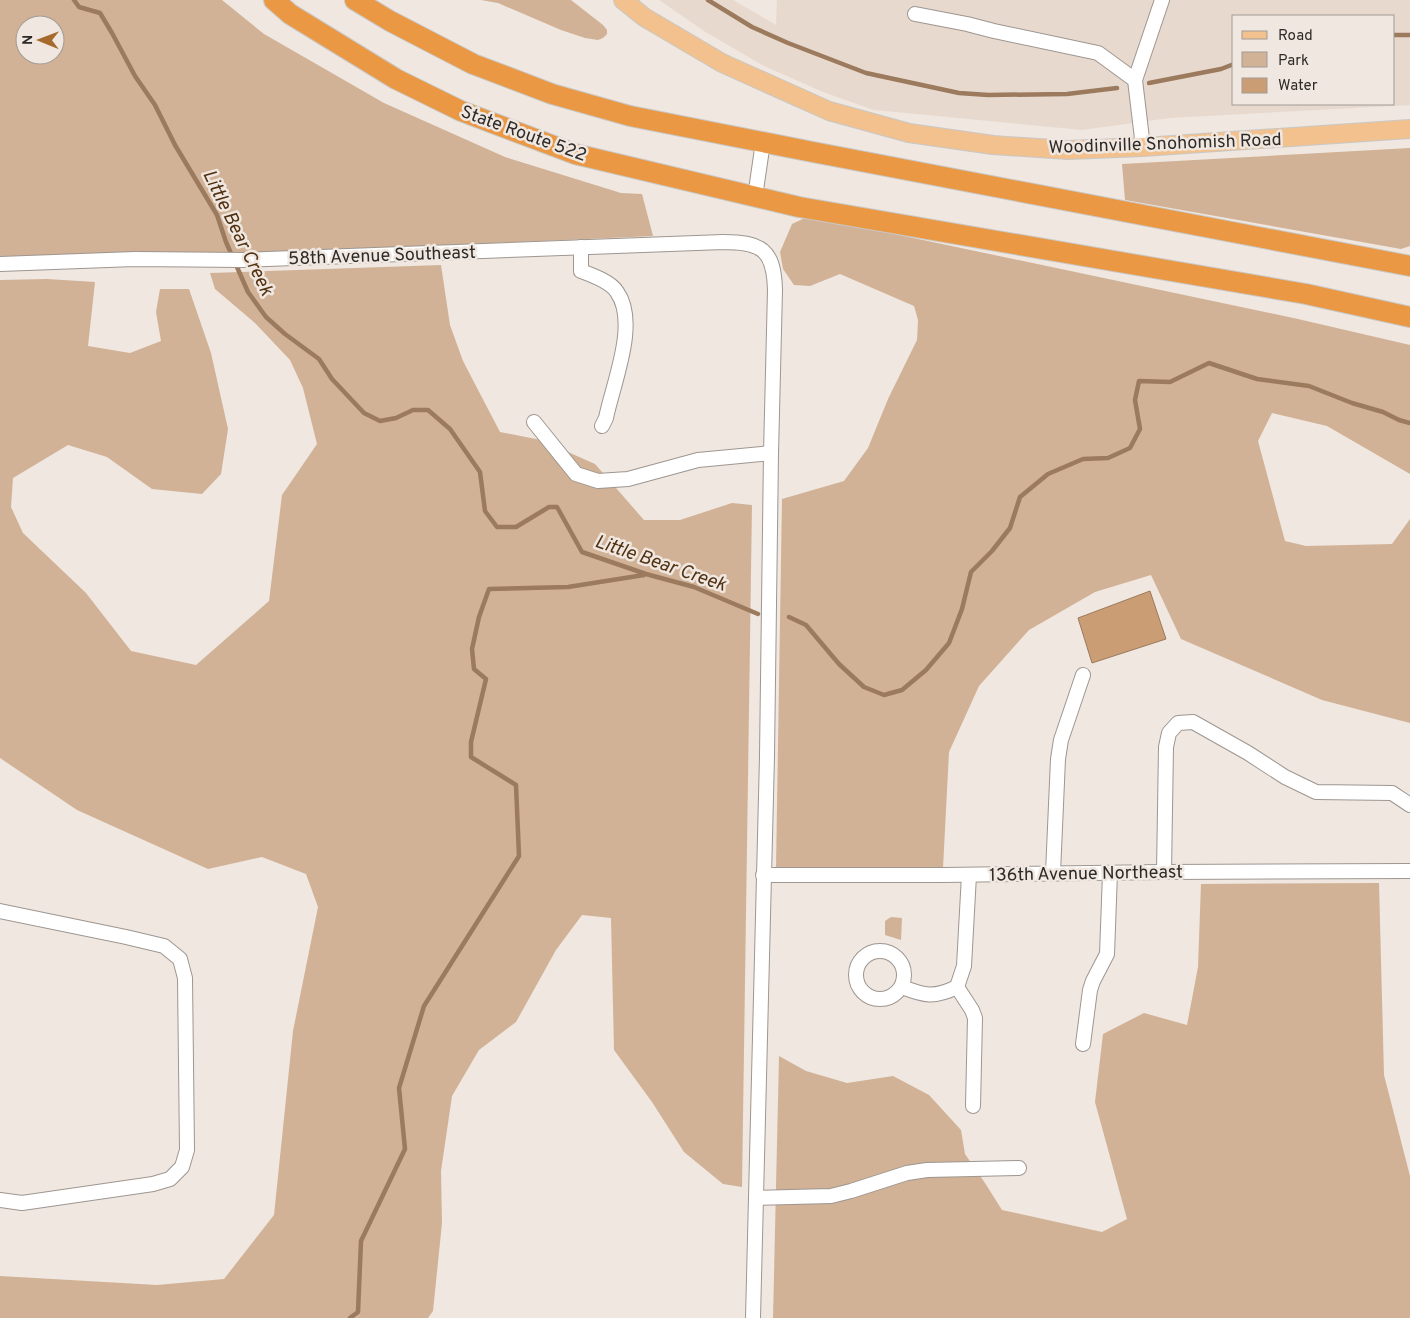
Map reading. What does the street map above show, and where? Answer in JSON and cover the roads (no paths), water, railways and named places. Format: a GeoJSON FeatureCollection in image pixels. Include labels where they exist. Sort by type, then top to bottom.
{"type":"FeatureCollection","features":[{"type":"Feature","properties":{"kind":"highway","name":"State Route 522"},"geometry":{"type":"LineString","coordinates":[[274,0],[290,14],[396,79],[461,111],[575,154],[799,207],[1306,294],[1410,317]]}},
{"type":"Feature","properties":{"kind":"highway"},"geometry":{"type":"LineString","coordinates":[[355,0],[390,21],[473,64],[552,94],[630,116],[1410,266]]}},
{"type":"Feature","properties":{"kind":"main road","name":"Woodinville Snohomish Road"},"geometry":{"type":"LineString","coordinates":[[623,0],[644,18],[722,63],[773,87],[838,113],[909,133],[993,145],[1068,150],[1410,130]]}},
{"type":"Feature","properties":{"kind":"street"},"geometry":{"type":"LineString","coordinates":[[1143,147],[1135,80],[1162,0]]}},
{"type":"Feature","properties":{"kind":"street"},"geometry":{"type":"LineString","coordinates":[[915,14],[1098,53],[1135,80]]}},
{"type":"Feature","properties":{"kind":"street"},"geometry":{"type":"LineString","coordinates":[[755,197],[763,142]]}},
{"type":"Feature","properties":{"kind":"street","name":"58th Avenue Southeast"},"geometry":{"type":"LineString","coordinates":[[0,264],[135,259],[243,260],[741,242],[754,245],[762,249],[771,260],[775,275],[771,453]]}},
{"type":"Feature","properties":{"kind":"street"},"geometry":{"type":"LineString","coordinates":[[581,247],[581,271],[601,279],[617,291],[626,311],[625,341],[606,418],[602,426]]}},
{"type":"Feature","properties":{"kind":"street"},"geometry":{"type":"LineString","coordinates":[[534,422],[576,474],[598,481],[628,480],[698,460],[771,453],[767,756],[753,1318]]}},
{"type":"Feature","properties":{"kind":"street"},"geometry":{"type":"LineString","coordinates":[[1053,873],[1058,759],[1061,740],[1083,675]]}},
{"type":"Feature","properties":{"kind":"street"},"geometry":{"type":"LineString","coordinates":[[1164,872],[1166,747],[1169,734],[1178,723],[1193,722],[1248,753],[1284,777],[1316,792],[1392,793],[1410,805]]}},
{"type":"Feature","properties":{"kind":"street","name":"136th Avenue Northeast"},"geometry":{"type":"LineString","coordinates":[[763,875],[1410,871]]}},
{"type":"Feature","properties":{"kind":"street"},"geometry":{"type":"LineString","coordinates":[[1083,1044],[1092,981],[1107,954],[1110,873]]}},
{"type":"Feature","properties":{"kind":"street"},"geometry":{"type":"LineString","coordinates":[[902,987],[920,994],[934,995],[957,987],[964,966],[969,875]]}},
{"type":"Feature","properties":{"kind":"street"},"geometry":{"type":"LineString","coordinates":[[0,911],[164,946],[180,959],[185,978],[187,1150],[182,1167],[170,1179],[153,1184],[22,1202],[0,1200]]}},
{"type":"Feature","properties":{"kind":"street"},"geometry":{"type":"LineString","coordinates":[[957,987],[975,1018],[973,1106]]}},
{"type":"Feature","properties":{"kind":"street"},"geometry":{"type":"LineString","coordinates":[[756,1198],[831,1196],[907,1173],[927,1170],[1019,1168]]}},
{"type":"Feature","properties":{"kind":"water"},"geometry":{"type":"Polygon","coordinates":[[[1150,591],[1166,639],[1092,663],[1078,618],[1150,591]]]}},
{"type":"Feature","properties":{"kind":"waterway","name":"Little Bear Creek"},"geometry":{"type":"LineString","coordinates":[[74,0],[79,7],[100,13],[135,76],[155,105],[175,145],[217,215],[226,242],[248,292],[266,317],[285,334],[319,359],[332,379],[364,413],[380,421],[396,418],[413,410],[428,410],[450,429],[480,472],[485,511],[497,527],[516,527],[549,507],[557,507],[582,552],[646,574],[694,587],[758,614]]}},
{"type":"Feature","properties":{"kind":"waterway"},"geometry":{"type":"LineString","coordinates":[[708,0],[752,27],[866,73],[959,93],[988,95],[1067,94],[1117,88]]}},
{"type":"Feature","properties":{"kind":"waterway"},"geometry":{"type":"LineString","coordinates":[[1395,35],[1410,35]]}},
{"type":"Feature","properties":{"kind":"waterway"},"geometry":{"type":"LineString","coordinates":[[1149,83],[1221,69],[1232,65]]}},
{"type":"Feature","properties":{"kind":"waterway","name":"Little Bear Creek"},"geometry":{"type":"LineString","coordinates":[[789,617],[806,625],[839,664],[864,687],[884,695],[902,690],[926,670],[949,643],[962,609],[971,572],[992,551],[1010,528],[1020,497],[1048,474],[1083,459],[1108,458],[1130,448],[1140,429],[1135,400],[1139,381],[1170,382],[1209,363],[1257,379],[1309,386],[1410,423]]}},
{"type":"Feature","properties":{"kind":"waterway"},"geometry":{"type":"LineString","coordinates":[[350,1318],[358,1312],[361,1241],[405,1149],[399,1088],[424,1006],[519,856],[516,785],[471,757],[471,742],[486,679],[474,669],[472,649],[479,617],[489,589],[568,587],[644,575]]}}]}
